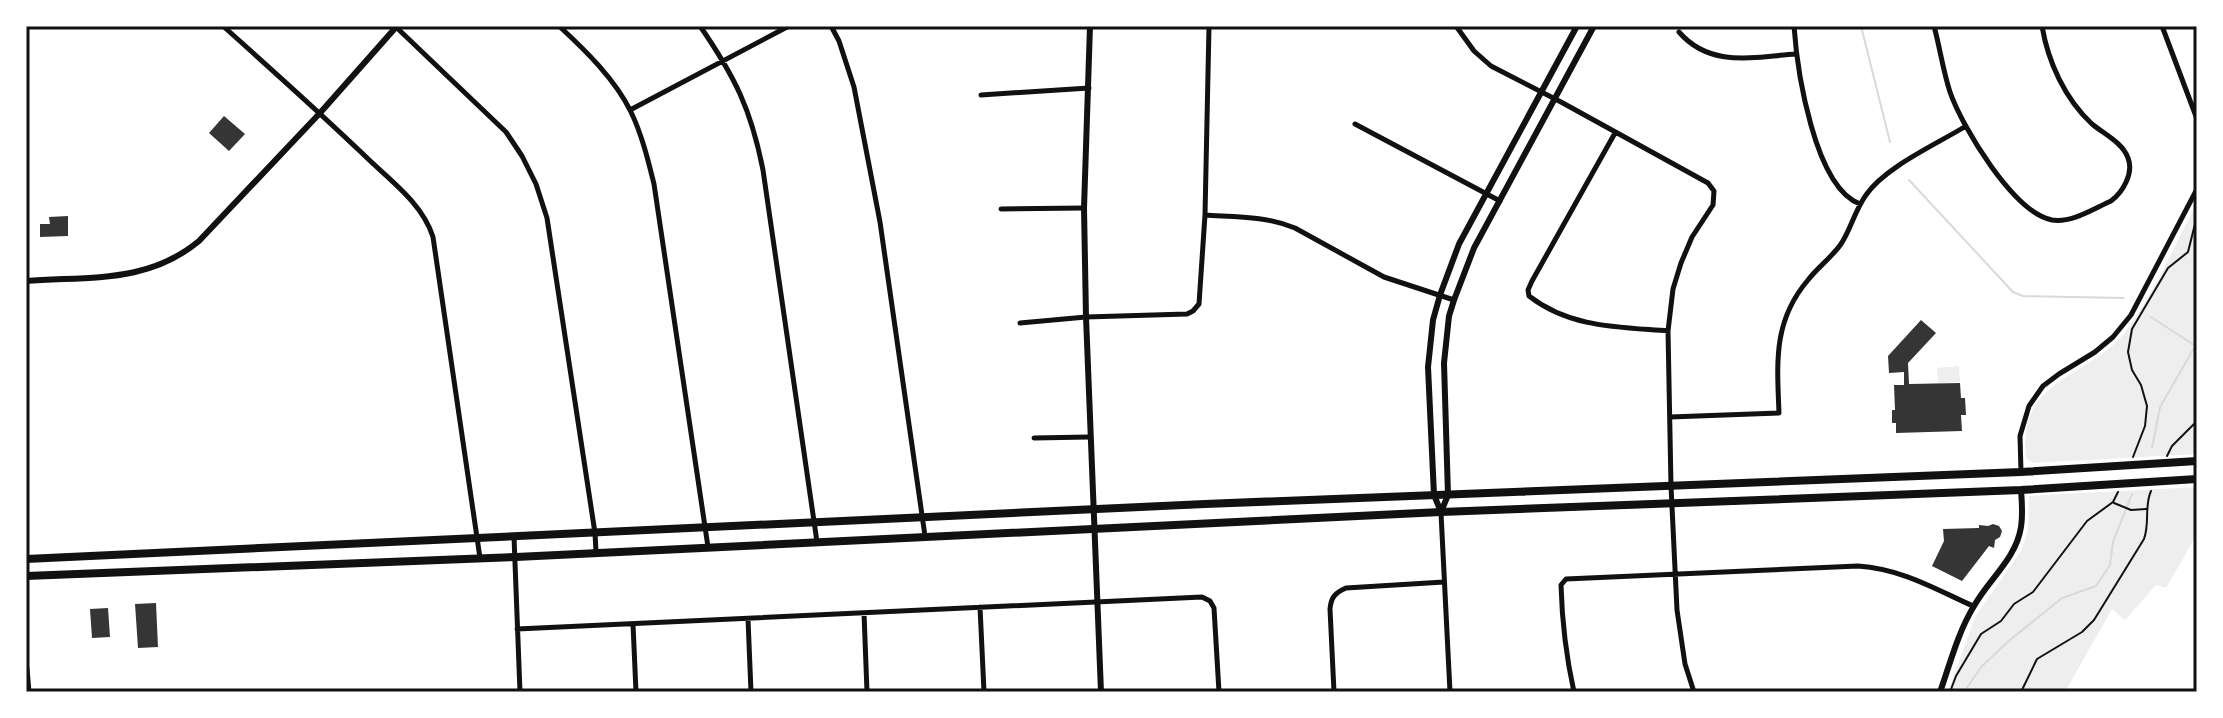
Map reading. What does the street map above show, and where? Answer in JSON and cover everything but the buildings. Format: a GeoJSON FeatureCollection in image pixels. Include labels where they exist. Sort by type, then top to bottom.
{"type":"FeatureCollection","features":[{"type":"Feature","properties":{"kind":"main road"},"geometry":{"type":"LineString","coordinates":[[26,559],[1434,495],[2021,472],[2125,466],[2170,458],[2197,461]]}},
{"type":"Feature","properties":{"kind":"main road"},"geometry":{"type":"LineString","coordinates":[[2021,472],[2021,490]]}},
{"type":"Feature","properties":{"kind":"main road"},"geometry":{"type":"LineString","coordinates":[[26,576],[516,557],[1441,512],[2116,489],[2197,479]]}},
{"type":"Feature","properties":{"kind":"main road"},"geometry":{"type":"LineString","coordinates":[[26,669],[28,692]]}},
{"type":"Feature","properties":{"kind":"street"},"geometry":{"type":"LineString","coordinates":[[223,26],[320,113],[412,202],[430,227],[480,558]]}},
{"type":"Feature","properties":{"kind":"street"},"geometry":{"type":"LineString","coordinates":[[26,281],[131,274],[178,258],[199,241],[320,113],[396,26],[506,132],[536,184],[547,218],[596,552]]}},
{"type":"Feature","properties":{"kind":"street"},"geometry":{"type":"LineString","coordinates":[[559,26],[595,62],[630,110],[642,141],[654,184],[708,547]]}},
{"type":"Feature","properties":{"kind":"street"},"geometry":{"type":"LineString","coordinates":[[700,26],[738,86],[749,113],[763,170],[817,542]]}},
{"type":"Feature","properties":{"kind":"street"},"geometry":{"type":"LineString","coordinates":[[630,110],[789,26]]}},
{"type":"Feature","properties":{"kind":"street"},"geometry":{"type":"LineString","coordinates":[[831,26],[846,61],[862,121],[880,222],[925,536]]}},
{"type":"Feature","properties":{"kind":"street"},"geometry":{"type":"LineString","coordinates":[[1090,26],[1084,208],[1089,437],[1101,692]]}},
{"type":"Feature","properties":{"kind":"street"},"geometry":{"type":"LineString","coordinates":[[1020,323],[1177,314],[1193,311],[1199,304],[1205,215],[1209,26]]}},
{"type":"Feature","properties":{"kind":"street"},"geometry":{"type":"LineString","coordinates":[[1456,26],[1474,51],[1491,66],[1708,183],[1714,191],[1713,205],[1692,237],[1681,263],[1673,289],[1668,331],[1671,486],[1679,637],[1694,692]]}},
{"type":"Feature","properties":{"kind":"street"},"geometry":{"type":"LineString","coordinates":[[1450,692],[1441,512],[1434,495],[1429,380],[1433,320],[1459,244],[1577,26]]}},
{"type":"Feature","properties":{"kind":"street"},"geometry":{"type":"LineString","coordinates":[[1441,512],[1448,495],[1443,379],[1445,342],[1454,300],[1474,248],[1594,26]]}},
{"type":"Feature","properties":{"kind":"street"},"geometry":{"type":"LineString","coordinates":[[1794,26],[1796,54],[1808,113],[1822,157],[1834,181],[1850,199],[1860,204]]}},
{"type":"Feature","properties":{"kind":"street"},"geometry":{"type":"LineString","coordinates":[[1934,26],[1950,93],[1987,162],[2033,210],[2051,219],[2071,218],[2117,196],[2128,177],[2130,165],[2122,147],[2084,116],[2066,91],[2048,51],[2042,26]]}},
{"type":"Feature","properties":{"kind":"street"},"geometry":{"type":"LineString","coordinates":[[2162,26],[2197,119]]}},
{"type":"Feature","properties":{"kind":"street"},"geometry":{"type":"LineString","coordinates":[[1679,32],[1701,51],[1719,57],[1796,54]]}},
{"type":"Feature","properties":{"kind":"street"},"geometry":{"type":"LineString","coordinates":[[981,95],[1089,88]]}},
{"type":"Feature","properties":{"kind":"street"},"geometry":{"type":"LineString","coordinates":[[1355,124],[1500,201]]}},
{"type":"Feature","properties":{"kind":"street"},"geometry":{"type":"LineString","coordinates":[[1670,417],[1779,413],[1777,352],[1787,313],[1797,294],[1842,242],[1860,204],[1882,177],[1966,126]]}},
{"type":"Feature","properties":{"kind":"street"},"geometry":{"type":"LineString","coordinates":[[1615,133],[1528,290],[1529,296],[1558,313],[1584,323],[1668,331]]}},
{"type":"Feature","properties":{"kind":"street"},"geometry":{"type":"LineString","coordinates":[[2021,472],[2020,436],[2029,406],[2043,386],[2095,352],[2113,337],[2131,315],[2197,189]]}},
{"type":"Feature","properties":{"kind":"street"},"geometry":{"type":"LineString","coordinates":[[1001,209],[1084,208]]}},
{"type":"Feature","properties":{"kind":"street"},"geometry":{"type":"LineString","coordinates":[[1205,215],[1281,222],[1384,277],[1454,300]]}},
{"type":"Feature","properties":{"kind":"street"},"geometry":{"type":"LineString","coordinates":[[1429,380],[1443,379]]}},
{"type":"Feature","properties":{"kind":"street"},"geometry":{"type":"LineString","coordinates":[[1034,438],[1089,437]]}},
{"type":"Feature","properties":{"kind":"street"},"geometry":{"type":"LineString","coordinates":[[1940,692],[1973,606],[2016,544],[2021,528],[2021,490]]}},
{"type":"Feature","properties":{"kind":"street"},"geometry":{"type":"LineString","coordinates":[[514,537],[520,692]]}},
{"type":"Feature","properties":{"kind":"street"},"geometry":{"type":"LineString","coordinates":[[1574,692],[1563,627],[1561,585],[1566,579],[1858,566],[1901,573],[1973,606]]}},
{"type":"Feature","properties":{"kind":"street"},"geometry":{"type":"LineString","coordinates":[[1334,692],[1330,600],[1336,592],[1346,588],[1444,582]]}},
{"type":"Feature","properties":{"kind":"street"},"geometry":{"type":"LineString","coordinates":[[517,629],[1202,597],[1210,601],[1214,608],[1219,692]]}},
{"type":"Feature","properties":{"kind":"street"},"geometry":{"type":"LineString","coordinates":[[980,607],[984,692]]}},
{"type":"Feature","properties":{"kind":"street"},"geometry":{"type":"LineString","coordinates":[[864,613],[867,692]]}},
{"type":"Feature","properties":{"kind":"street"},"geometry":{"type":"LineString","coordinates":[[748,619],[751,692]]}},
{"type":"Feature","properties":{"kind":"street"},"geometry":{"type":"LineString","coordinates":[[633,624],[636,692]]}},
{"type":"Feature","properties":{"kind":"path"},"geometry":{"type":"LineString","coordinates":[[2125,466],[2145,426],[2147,406],[2128,352],[2132,329],[2168,268],[2188,252],[2197,216]]}},
{"type":"Feature","properties":{"kind":"path"},"geometry":{"type":"LineString","coordinates":[[2170,458],[2172,446],[2197,421]]}},
{"type":"Feature","properties":{"kind":"path"},"geometry":{"type":"LineString","coordinates":[[2021,692],[2037,659],[2082,632],[2094,620],[2144,539],[2148,528],[2148,497],[2159,482]]}},
{"type":"Feature","properties":{"kind":"path"},"geometry":{"type":"LineString","coordinates":[[1950,692],[1981,634],[2001,621],[2014,604],[2033,592],[2087,521],[2113,502],[2116,489]]}},
{"type":"Feature","properties":{"kind":"path"},"geometry":{"type":"LineString","coordinates":[[2113,502],[2131,510],[2148,509]]}},
{"type":"Feature","properties":{"kind":"shaded area"},"geometry":{"type":"Polygon","coordinates":[[[2197,202],[2197,454],[2033,463],[2026,458],[2026,431],[2033,410],[2060,381],[2114,344],[2129,327],[2157,281],[2197,202]]]}},
{"type":"Feature","properties":{"kind":"shaded area"},"geometry":{"type":"Polygon","coordinates":[[[1959,366],[1960,382],[1938,383],[1937,368],[1959,366]]]}},
{"type":"Feature","properties":{"kind":"shaded area"},"geometry":{"type":"Polygon","coordinates":[[[2197,487],[2197,534],[2166,588],[2156,585],[2125,620],[2112,609],[2065,692],[1948,692],[1975,617],[2021,551],[2028,530],[2029,496],[2197,487]]]}},
{"type":"Feature","properties":{"kind":"waterway"},"geometry":{"type":"LineString","coordinates":[[1861,26],[1890,142]]}},
{"type":"Feature","properties":{"kind":"waterway"},"geometry":{"type":"LineString","coordinates":[[1909,180],[2013,292],[2023,296],[2124,298]]}},
{"type":"Feature","properties":{"kind":"waterway"},"geometry":{"type":"LineString","coordinates":[[2151,317],[2194,345]]}},
{"type":"Feature","properties":{"kind":"waterway"},"geometry":{"type":"LineString","coordinates":[[2152,448],[2160,407],[2197,343]]}},
{"type":"Feature","properties":{"kind":"waterway"},"geometry":{"type":"LineString","coordinates":[[1964,692],[1982,666],[2062,598],[2096,586],[2110,565],[2113,542],[2132,494]]}}]}
